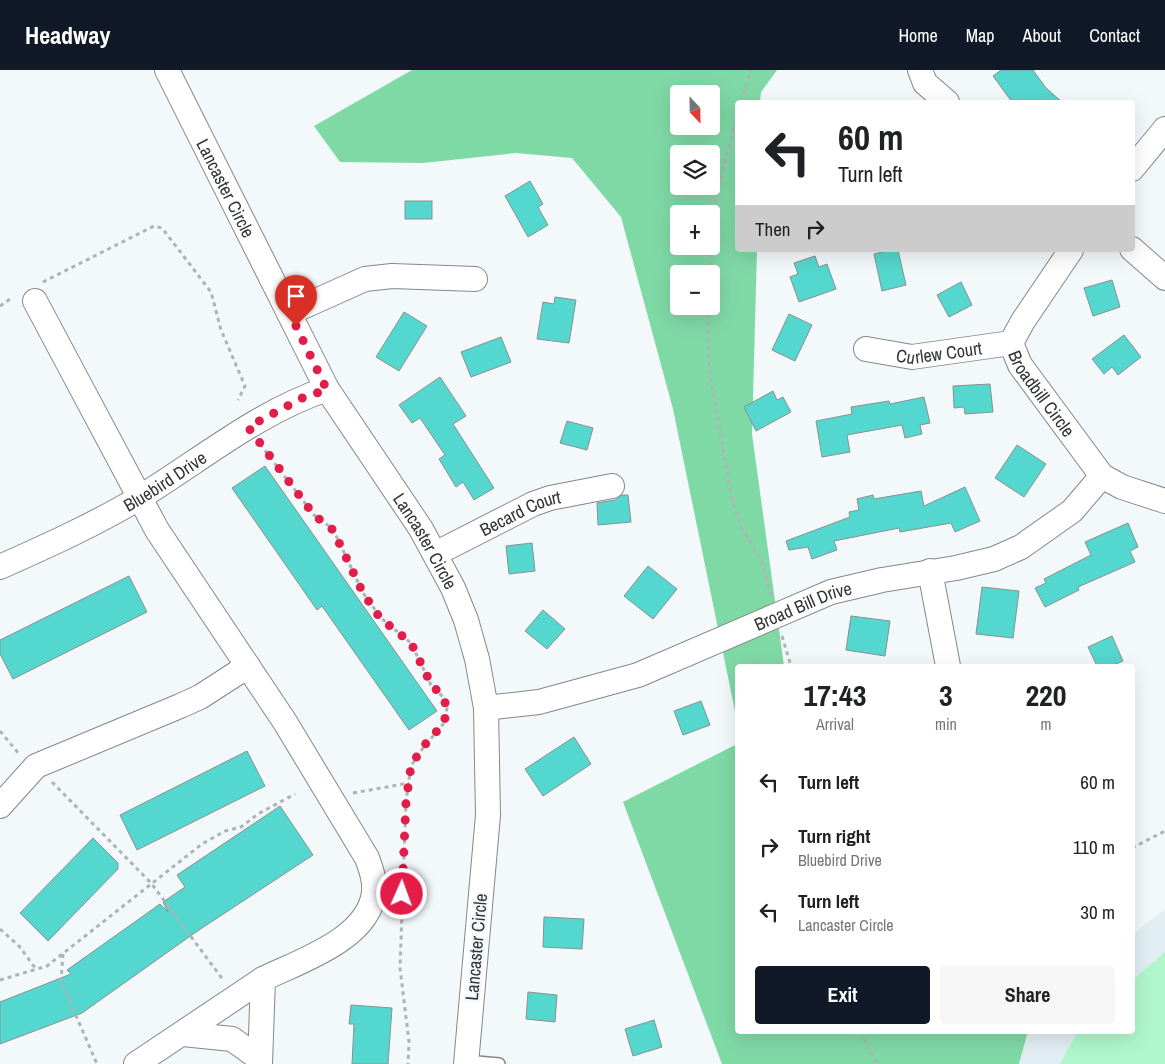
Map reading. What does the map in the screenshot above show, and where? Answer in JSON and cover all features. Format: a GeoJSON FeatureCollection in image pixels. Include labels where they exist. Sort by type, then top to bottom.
{"type":"FeatureCollection","features":[{"type":"Feature","properties":{"kind":"street","name":"Lancaster Circle"},"geometry":{"type":"LineString","coordinates":[[167,70],[327,390],[435,554],[453,588],[466,620],[477,659],[486,708],[488,815],[466,1063]]}},
{"type":"Feature","properties":{"kind":"street"},"geometry":{"type":"LineString","coordinates":[[920,70],[925,83],[945,100]]}},
{"type":"Feature","properties":{"kind":"street"},"geometry":{"type":"LineString","coordinates":[[1135,165],[1165,130]]}},
{"type":"Feature","properties":{"kind":"street","name":"Broadbill Circle"},"geometry":{"type":"LineString","coordinates":[[1069,252],[1023,321],[1011,343],[1020,365],[1102,476],[1122,487],[1165,500]]}},
{"type":"Feature","properties":{"kind":"street"},"geometry":{"type":"LineString","coordinates":[[1135,252],[1165,278]]}},
{"type":"Feature","properties":{"kind":"street"},"geometry":{"type":"LineString","coordinates":[[289,313],[365,279],[392,276],[475,279]]}},
{"type":"Feature","properties":{"kind":"street"},"geometry":{"type":"LineString","coordinates":[[30,293],[156,530],[285,722],[368,858],[373,877],[372,902],[368,913],[340,941],[263,979],[136,1064]]}},
{"type":"Feature","properties":{"kind":"street","name":"Curlew Court"},"geometry":{"type":"LineString","coordinates":[[866,349],[912,357],[1011,343]]}},
{"type":"Feature","properties":{"kind":"street","name":"Bluebird Drive"},"geometry":{"type":"LineString","coordinates":[[0,567],[138,498],[248,427],[306,396],[327,390]]}},
{"type":"Feature","properties":{"kind":"street","name":"Broad Bill Drive"},"geometry":{"type":"LineString","coordinates":[[486,708],[539,702],[638,675],[831,592],[994,559],[1021,547],[1072,511],[1102,476]]}},
{"type":"Feature","properties":{"kind":"street","name":"Becard Court"},"geometry":{"type":"LineString","coordinates":[[435,554],[533,504],[612,486]]}},
{"type":"Feature","properties":{"kind":"street"},"geometry":{"type":"LineString","coordinates":[[930,572],[948,664]]}},
{"type":"Feature","properties":{"kind":"street"},"geometry":{"type":"LineString","coordinates":[[0,806],[36,766],[200,697],[248,666]]}},
{"type":"Feature","properties":{"kind":"street"},"geometry":{"type":"LineString","coordinates":[[260,1062],[263,979]]}},
{"type":"Feature","properties":{"kind":"street"},"geometry":{"type":"LineString","coordinates":[[183,1034],[232,1039],[260,1062]]}},
{"type":"Feature","properties":{"kind":"lane"},"geometry":{"type":"LineString","coordinates":[[466,1063],[499,1064]]}},
{"type":"Feature","properties":{"kind":"path"},"geometry":{"type":"LineString","coordinates":[[742,100],[751,70]]}},
{"type":"Feature","properties":{"kind":"path"},"geometry":{"type":"LineString","coordinates":[[710,265],[716,196],[735,124]]}},
{"type":"Feature","properties":{"kind":"path"},"geometry":{"type":"LineString","coordinates":[[0,306],[30,293],[154,226],[162,228],[211,292],[222,330],[245,386],[238,400]]}},
{"type":"Feature","properties":{"kind":"path"},"geometry":{"type":"LineString","coordinates":[[708,315],[709,369],[732,500],[742,528],[762,561],[790,664]]}},
{"type":"Feature","properties":{"kind":"path"},"geometry":{"type":"LineString","coordinates":[[248,427],[314,515],[333,530],[363,593],[380,618],[411,643],[431,684],[443,697],[447,708],[444,723],[422,748],[411,766],[406,802],[400,968],[409,1042],[408,1064]]}},
{"type":"Feature","properties":{"kind":"path"},"geometry":{"type":"LineString","coordinates":[[0,731],[23,760]]}},
{"type":"Feature","properties":{"kind":"path"},"geometry":{"type":"LineString","coordinates":[[48,778],[151,883],[236,997]]}},
{"type":"Feature","properties":{"kind":"path"},"geometry":{"type":"LineString","coordinates":[[331,798],[409,783]]}},
{"type":"Feature","properties":{"kind":"path"},"geometry":{"type":"LineString","coordinates":[[0,980],[47,966],[202,844],[225,831],[241,827],[258,814],[295,794]]}},
{"type":"Feature","properties":{"kind":"path"},"geometry":{"type":"LineString","coordinates":[[1135,846],[1165,831]]}},
{"type":"Feature","properties":{"kind":"path"},"geometry":{"type":"LineString","coordinates":[[0,929],[19,946],[36,969]]}},
{"type":"Feature","properties":{"kind":"path"},"geometry":{"type":"LineString","coordinates":[[63,953],[61,981],[97,1064]]}},
{"type":"Feature","properties":{"kind":"path"},"geometry":{"type":"LineString","coordinates":[[862,1034],[877,1064]]}},
{"type":"Feature","properties":{"kind":"shaded area"},"geometry":{"type":"Polygon","coordinates":[[[1165,909],[1165,1064],[1019,1064],[1027,1034],[1135,1034],[1135,932],[1165,909]]]}},
{"type":"Feature","properties":{"kind":"green space"},"geometry":{"type":"Polygon","coordinates":[[[412,70],[777,70],[761,92],[760,100],[735,100],[735,252],[757,252],[752,434],[784,664],[735,664],[735,711],[673,409],[621,217],[572,158],[516,153],[423,163],[340,162],[314,126],[412,70]]]}},
{"type":"Feature","properties":{"kind":"green space"},"geometry":{"type":"Polygon","coordinates":[[[735,745],[735,1034],[1027,1034],[1019,1064],[722,1064],[623,802],[735,745]]]}},
{"type":"Feature","properties":{"kind":"green space"},"geometry":{"type":"Polygon","coordinates":[[[1165,952],[1165,1064],[1060,1064],[1076,1034],[1135,1034],[1135,978],[1165,952]]]}},
{"type":"Feature","properties":{"kind":"building"},"geometry":{"type":"Polygon","coordinates":[[[1001,70],[1033,70],[1046,88],[1060,100],[1011,100],[993,76],[1001,70]]]}},
{"type":"Feature","properties":{"kind":"building"},"geometry":{"type":"Polygon","coordinates":[[[530,181],[543,204],[538,207],[548,225],[528,237],[505,196],[530,181]]]}},
{"type":"Feature","properties":{"kind":"building"},"geometry":{"type":"Polygon","coordinates":[[[405,201],[432,201],[432,219],[405,219],[405,201]]]}},
{"type":"Feature","properties":{"kind":"building"},"geometry":{"type":"Polygon","coordinates":[[[898,252],[906,285],[882,291],[874,254],[898,252]]]}},
{"type":"Feature","properties":{"kind":"building"},"geometry":{"type":"Polygon","coordinates":[[[815,256],[819,267],[827,264],[836,289],[799,302],[790,277],[798,274],[794,263],[815,256]]]}},
{"type":"Feature","properties":{"kind":"building"},"geometry":{"type":"Polygon","coordinates":[[[1112,280],[1120,307],[1093,316],[1084,288],[1112,280]]]}},
{"type":"Feature","properties":{"kind":"building"},"geometry":{"type":"Polygon","coordinates":[[[961,282],[972,305],[949,317],[937,295],[961,282]]]}},
{"type":"Feature","properties":{"kind":"building"},"geometry":{"type":"Polygon","coordinates":[[[555,297],[576,300],[569,343],[537,339],[543,302],[554,304],[555,297]]]}},
{"type":"Feature","properties":{"kind":"building"},"geometry":{"type":"Polygon","coordinates":[[[404,312],[427,326],[399,371],[376,357],[404,312]]]}},
{"type":"Feature","properties":{"kind":"building"},"geometry":{"type":"Polygon","coordinates":[[[789,314],[812,325],[795,361],[772,350],[789,314]]]}},
{"type":"Feature","properties":{"kind":"building"},"geometry":{"type":"Polygon","coordinates":[[[1124,335],[1141,357],[1118,375],[1112,367],[1104,374],[1092,359],[1124,335]]]}},
{"type":"Feature","properties":{"kind":"building"},"geometry":{"type":"Polygon","coordinates":[[[501,337],[511,362],[471,377],[461,352],[501,337]]]}},
{"type":"Feature","properties":{"kind":"building"},"geometry":{"type":"Polygon","coordinates":[[[440,377],[466,416],[453,424],[494,488],[474,500],[463,482],[456,487],[439,459],[445,455],[420,418],[412,423],[399,405],[440,377]]]}},
{"type":"Feature","properties":{"kind":"building"},"geometry":{"type":"Polygon","coordinates":[[[990,384],[993,412],[965,414],[964,407],[954,408],[953,386],[990,384]]]}},
{"type":"Feature","properties":{"kind":"building"},"geometry":{"type":"Polygon","coordinates":[[[773,391],[777,400],[783,397],[791,412],[756,431],[744,407],[773,391]]]}},
{"type":"Feature","properties":{"kind":"building"},"geometry":{"type":"Polygon","coordinates":[[[924,397],[930,423],[920,425],[922,434],[905,438],[902,425],[847,435],[850,452],[822,457],[816,421],[852,414],[851,407],[889,401],[890,404],[924,397]]]}},
{"type":"Feature","properties":{"kind":"building"},"geometry":{"type":"Polygon","coordinates":[[[567,421],[593,428],[587,450],[560,443],[567,421]]]}},
{"type":"Feature","properties":{"kind":"building"},"geometry":{"type":"Polygon","coordinates":[[[1017,445],[1046,464],[1024,497],[995,478],[1017,445]]]}},
{"type":"Feature","properties":{"kind":"building"},"geometry":{"type":"Polygon","coordinates":[[[265,466],[437,711],[409,730],[322,606],[317,610],[232,488],[265,466]]]}},
{"type":"Feature","properties":{"kind":"building"},"geometry":{"type":"Polygon","coordinates":[[[965,487],[980,521],[955,532],[951,523],[900,532],[899,528],[834,541],[837,550],[812,559],[808,547],[789,550],[786,541],[850,517],[849,512],[859,510],[857,499],[873,495],[874,499],[921,491],[924,506],[965,487]]]}},
{"type":"Feature","properties":{"kind":"building"},"geometry":{"type":"Polygon","coordinates":[[[622,495],[628,495],[631,522],[598,525],[597,503],[615,500],[622,495]]]}},
{"type":"Feature","properties":{"kind":"building"},"geometry":{"type":"Polygon","coordinates":[[[1128,523],[1138,547],[1130,551],[1135,562],[1078,587],[1079,590],[1045,607],[1035,588],[1046,583],[1044,579],[1091,555],[1085,542],[1128,523]]]}},
{"type":"Feature","properties":{"kind":"building"},"geometry":{"type":"Polygon","coordinates":[[[532,543],[535,571],[509,574],[506,546],[532,543]]]}},
{"type":"Feature","properties":{"kind":"building"},"geometry":{"type":"Polygon","coordinates":[[[648,566],[677,589],[653,619],[624,596],[648,566]]]}},
{"type":"Feature","properties":{"kind":"building"},"geometry":{"type":"Polygon","coordinates":[[[129,576],[147,612],[13,679],[0,654],[0,640],[129,576]]]}},
{"type":"Feature","properties":{"kind":"building"},"geometry":{"type":"Polygon","coordinates":[[[982,587],[1019,591],[1013,638],[976,634],[982,587]]]}},
{"type":"Feature","properties":{"kind":"building"},"geometry":{"type":"Polygon","coordinates":[[[543,610],[565,629],[547,649],[525,631],[543,610]]]}},
{"type":"Feature","properties":{"kind":"building"},"geometry":{"type":"Polygon","coordinates":[[[851,616],[890,621],[885,656],[846,650],[851,616]]]}},
{"type":"Feature","properties":{"kind":"building"},"geometry":{"type":"Polygon","coordinates":[[[1112,636],[1123,661],[1116,664],[1096,664],[1088,647],[1112,636]]]}},
{"type":"Feature","properties":{"kind":"building"},"geometry":{"type":"Polygon","coordinates":[[[701,701],[710,725],[683,735],[674,711],[701,701]]]}},
{"type":"Feature","properties":{"kind":"building"},"geometry":{"type":"Polygon","coordinates":[[[574,737],[591,764],[543,796],[525,769],[574,737]]]}},
{"type":"Feature","properties":{"kind":"building"},"geometry":{"type":"Polygon","coordinates":[[[247,751],[265,786],[137,850],[120,815],[247,751]]]}},
{"type":"Feature","properties":{"kind":"building"},"geometry":{"type":"Polygon","coordinates":[[[280,806],[313,855],[196,932],[82,1013],[0,1044],[0,1002],[71,974],[67,970],[160,904],[168,912],[163,902],[185,887],[177,875],[280,806]]]}},
{"type":"Feature","properties":{"kind":"building"},"geometry":{"type":"Polygon","coordinates":[[[93,838],[118,863],[118,869],[48,941],[20,913],[93,838]]]}},
{"type":"Feature","properties":{"kind":"building"},"geometry":{"type":"Polygon","coordinates":[[[544,917],[584,919],[582,949],[543,947],[544,917]]]}},
{"type":"Feature","properties":{"kind":"building"},"geometry":{"type":"Polygon","coordinates":[[[528,992],[557,995],[555,1022],[526,1019],[528,992]]]}},
{"type":"Feature","properties":{"kind":"building"},"geometry":{"type":"Polygon","coordinates":[[[351,1005],[392,1008],[388,1064],[352,1064],[354,1024],[349,1024],[351,1005]]]}},
{"type":"Feature","properties":{"kind":"building"},"geometry":{"type":"Polygon","coordinates":[[[654,1020],[662,1047],[633,1056],[625,1029],[654,1020]]]}},
{"type":"Feature","properties":{"kind":"route"},"geometry":{"type":"LineString","coordinates":[[296,326],[327,390],[306,396],[248,427],[314,515],[333,530],[363,593],[380,618],[411,643],[431,684],[443,697],[447,708],[444,723],[422,748],[411,766],[406,802],[402,894]]}}]}
